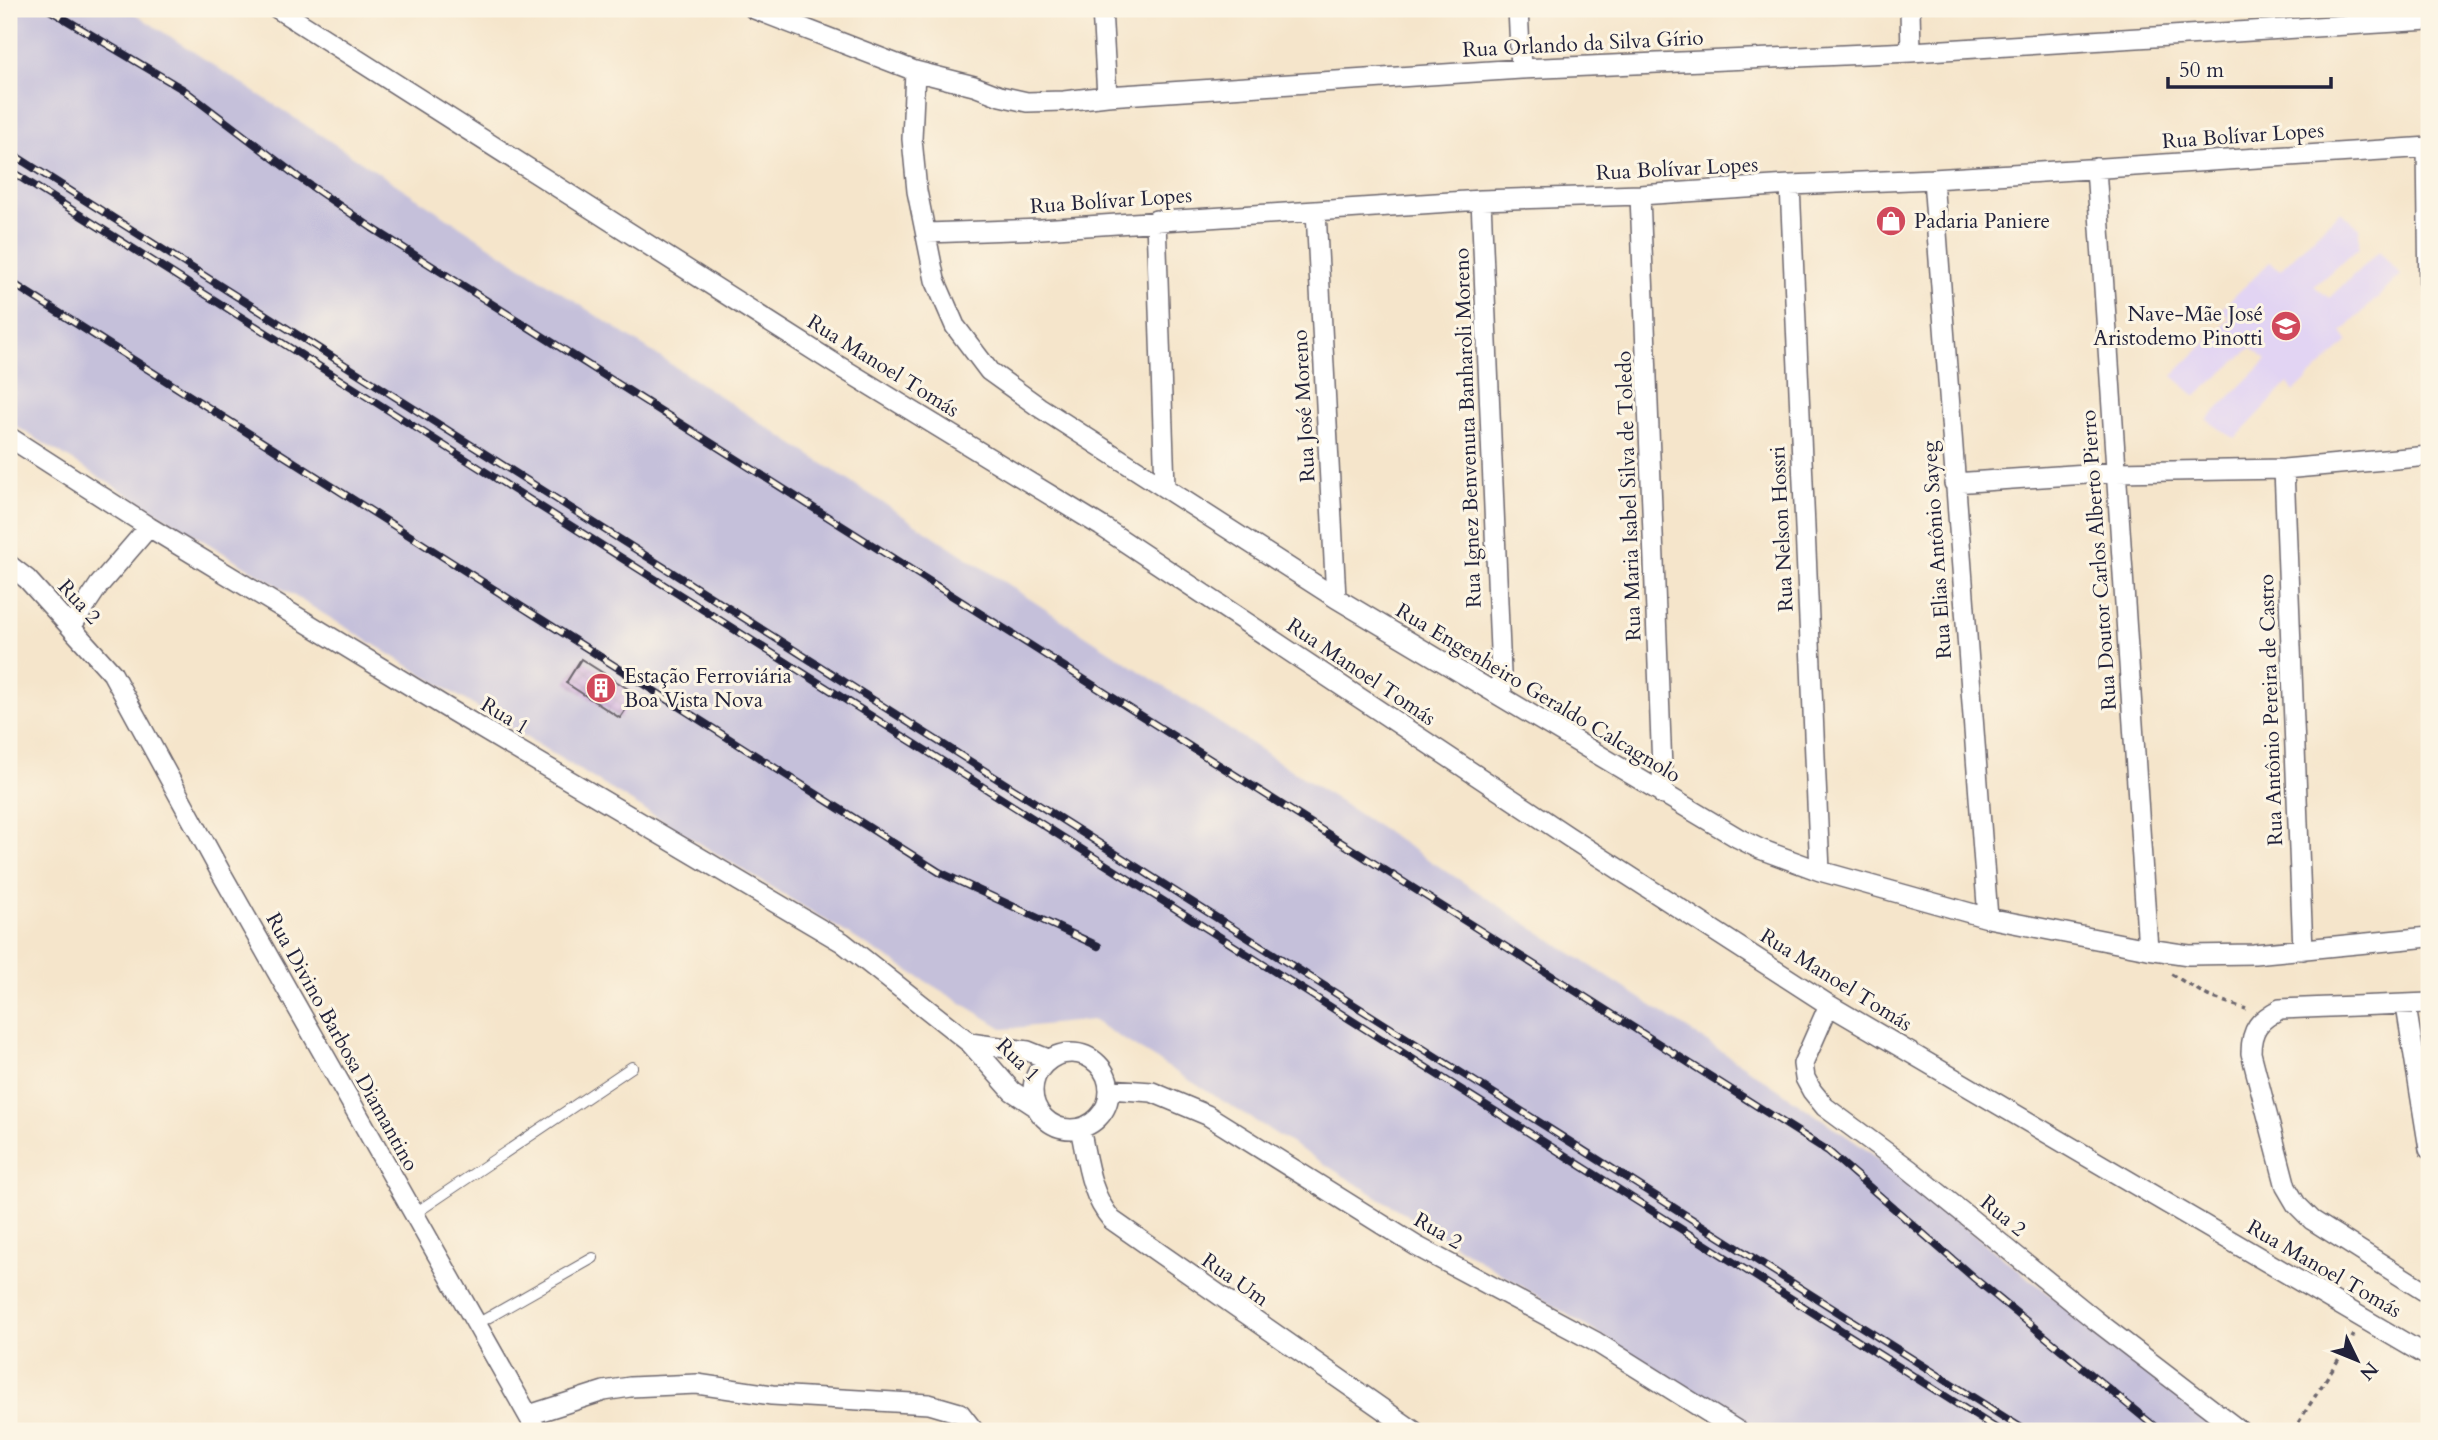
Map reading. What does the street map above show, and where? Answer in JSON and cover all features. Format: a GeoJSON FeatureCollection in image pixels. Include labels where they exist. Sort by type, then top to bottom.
{"type":"FeatureCollection","features":[{"type":"Feature","properties":{"kind":"street","name":"Rua Manoel Tomás"},"geometry":{"type":"LineString","coordinates":[[278,9],[837,365],[1101,526],[1569,837],[1829,1005],[2429,1357]]}},
{"type":"Feature","properties":{"kind":"street","name":"Rua Orlando da Silva Gírio"},"geometry":{"type":"LineString","coordinates":[[754,9],[915,71],[1027,102],[1521,69],[1911,52],[2429,20]]}},
{"type":"Feature","properties":{"kind":"street"},"geometry":{"type":"LineString","coordinates":[[1102,9],[1107,96]]}},
{"type":"Feature","properties":{"kind":"street"},"geometry":{"type":"LineString","coordinates":[[1518,9],[1521,69]]}},
{"type":"Feature","properties":{"kind":"street"},"geometry":{"type":"LineString","coordinates":[[1910,9],[1911,52]]}},
{"type":"Feature","properties":{"kind":"street","name":"Rua Engenheiro Geraldo Calcagnolo"},"geometry":{"type":"LineString","coordinates":[[915,71],[912,139],[916,191],[935,280],[955,326],[989,371],[1039,407],[1336,598],[1663,795],[1759,849],[1820,871],[1988,918],[2148,949],[2202,955],[2254,954],[2429,937]]}},
{"type":"Feature","properties":{"kind":"street"},"geometry":{"type":"LineString","coordinates":[[2428,147],[2429,297]]}},
{"type":"Feature","properties":{"kind":"street","name":"Rua Bolívar Lopes"},"geometry":{"type":"LineString","coordinates":[[927,233],[1041,229],[1480,200],[1640,195],[1933,179],[2428,147]]}},
{"type":"Feature","properties":{"kind":"street","name":"Rua Doutor Carlos Alberto Pierro"},"geometry":{"type":"LineString","coordinates":[[2096,168],[2148,949]]}},
{"type":"Feature","properties":{"kind":"street","name":"Rua Elias Antônio Sayeg"},"geometry":{"type":"LineString","coordinates":[[1933,179],[1988,918]]}},
{"type":"Feature","properties":{"kind":"street","name":"Rua Nelson Hossri"},"geometry":{"type":"LineString","coordinates":[[1790,185],[1820,871]]}},
{"type":"Feature","properties":{"kind":"street","name":"Rua Maria Isabel Silva de Toledo"},"geometry":{"type":"LineString","coordinates":[[1640,195],[1663,795]]}},
{"type":"Feature","properties":{"kind":"street","name":"Rua Ignez Benvenuta Banharoli Moreno"},"geometry":{"type":"LineString","coordinates":[[1480,200],[1502,697]]}},
{"type":"Feature","properties":{"kind":"street","name":"Rua José Moreno"},"geometry":{"type":"LineString","coordinates":[[1317,211],[1336,598]]}},
{"type":"Feature","properties":{"kind":"street"},"geometry":{"type":"LineString","coordinates":[[1156,220],[1165,487]]}},
{"type":"Feature","properties":{"kind":"street","name":"Rua 1"},"geometry":{"type":"LineString","coordinates":[[9,437],[149,527],[440,704],[842,942],[970,1043],[1012,1091],[1035,1106]]}},
{"type":"Feature","properties":{"kind":"street"},"geometry":{"type":"LineString","coordinates":[[1954,483],[2116,472],[2284,469],[2429,456]]}},
{"type":"Feature","properties":{"kind":"street","name":"Rua Antônio Pereira de Castro"},"geometry":{"type":"LineString","coordinates":[[2284,469],[2303,950]]}},
{"type":"Feature","properties":{"kind":"street"},"geometry":{"type":"LineString","coordinates":[[71,627],[99,585],[149,527]]}},
{"type":"Feature","properties":{"kind":"street","name":"Rua 2"},"geometry":{"type":"LineString","coordinates":[[9,565],[27,579],[112,673]]}},
{"type":"Feature","properties":{"kind":"street","name":"Rua Divino Barbosa Diamantino"},"geometry":{"type":"LineString","coordinates":[[112,673],[220,872],[533,1423]]}},
{"type":"Feature","properties":{"kind":"street"},"geometry":{"type":"LineString","coordinates":[[2429,1003],[2280,1009],[2263,1017],[2253,1032],[2251,1053],[2286,1187],[2296,1204],[2312,1220],[2429,1294]]}},
{"type":"Feature","properties":{"kind":"street","name":"Rua 2"},"geometry":{"type":"LineString","coordinates":[[1829,1005],[1803,1064],[1805,1078],[1825,1107],[1909,1169],[2094,1319],[2240,1431]]}},
{"type":"Feature","properties":{"kind":"street"},"geometry":{"type":"LineString","coordinates":[[2406,1006],[2429,1149]]}},
{"type":"Feature","properties":{"kind":"street","name":"Rua 1"},"geometry":{"type":"LineString","coordinates":[[970,1043],[1028,1051],[1048,1059]]}},
{"type":"Feature","properties":{"kind":"street"},"geometry":{"type":"LineString","coordinates":[[1067,1052],[1088,1056],[1103,1069],[1110,1089],[1102,1114],[1092,1123],[1080,1128],[1062,1129],[1046,1121],[1035,1106],[1032,1089],[1037,1073],[1048,1059],[1067,1052]]}},
{"type":"Feature","properties":{"kind":"street","name":"Rua 2"},"geometry":{"type":"LineString","coordinates":[[1110,1089],[1152,1092],[1207,1115],[1418,1247],[1596,1342],[1738,1431]]}},
{"type":"Feature","properties":{"kind":"street","name":"Rua Um"},"geometry":{"type":"LineString","coordinates":[[1080,1128],[1091,1180],[1101,1207],[1112,1220],[1414,1431]]}},
{"type":"Feature","properties":{"kind":"street"},"geometry":{"type":"LineString","coordinates":[[533,1423],[604,1391],[697,1384],[772,1395],[929,1404],[960,1413],[974,1431]]}},
{"type":"Feature","properties":{"kind":"lane"},"geometry":{"type":"LineString","coordinates":[[414,1214],[632,1067]]}},
{"type":"Feature","properties":{"kind":"lane"},"geometry":{"type":"LineString","coordinates":[[477,1324],[593,1258]]}},
{"type":"Feature","properties":{"kind":"path"},"geometry":{"type":"LineString","coordinates":[[2148,949],[2163,968],[2184,983],[2208,996],[2263,1017]]}},
{"type":"Feature","properties":{"kind":"path"},"geometry":{"type":"LineString","coordinates":[[2293,1431],[2364,1319]]}},
{"type":"Feature","properties":{"kind":"shaded area"},"geometry":{"type":"Polygon","coordinates":[[[9,9],[128,9],[1747,1068],[1867,1150],[2222,1431],[1755,1431],[1092,1020],[1004,1029],[9,422],[9,9]]]}},
{"type":"Feature","properties":{"kind":"shaded area","name":"Nave-Mãe José Aristodemo Pinotti"},"geometry":{"type":"Polygon","coordinates":[[[2340,211],[2359,227],[2359,248],[2314,286],[2329,298],[2379,251],[2401,275],[2342,332],[2348,341],[2294,392],[2288,383],[2235,439],[2207,420],[2267,360],[2251,348],[2196,396],[2172,376],[2230,319],[2221,309],[2270,262],[2280,270],[2340,211]]]}},
{"type":"Feature","properties":{"kind":"building","name":"Estação Ferroviária Boa Vista Nova"},"geometry":{"type":"Polygon","coordinates":[[[581,659],[636,694],[620,718],[566,683],[581,659]]]}},
{"type":"Feature","properties":{"kind":"railway"},"geometry":{"type":"LineString","coordinates":[[48,9],[184,90],[298,177],[372,228],[1828,1151],[1974,1278],[2160,1431]]}},
{"type":"Feature","properties":{"kind":"railway"},"geometry":{"type":"LineString","coordinates":[[9,152],[2026,1431]]}},
{"type":"Feature","properties":{"kind":"railway"},"geometry":{"type":"LineString","coordinates":[[9,170],[2000,1431]]}},
{"type":"Feature","properties":{"kind":"railway"},"geometry":{"type":"LineString","coordinates":[[9,281],[939,872],[1098,946]]}},
{"type":"Feature","properties":{"kind":"place","name":"Padaria Paniere"},"geometry":{"type":"Point","coordinates":[1891,221]}},
{"type":"Feature","properties":{"kind":"place","name":"Nave-Mãe José Aristodemo Pinotti"},"geometry":{"type":"Point","coordinates":[2286,326]}},
{"type":"Feature","properties":{"kind":"place","name":"Estação Ferroviária Boa Vista Nova"},"geometry":{"type":"Point","coordinates":[601,688]}}]}
